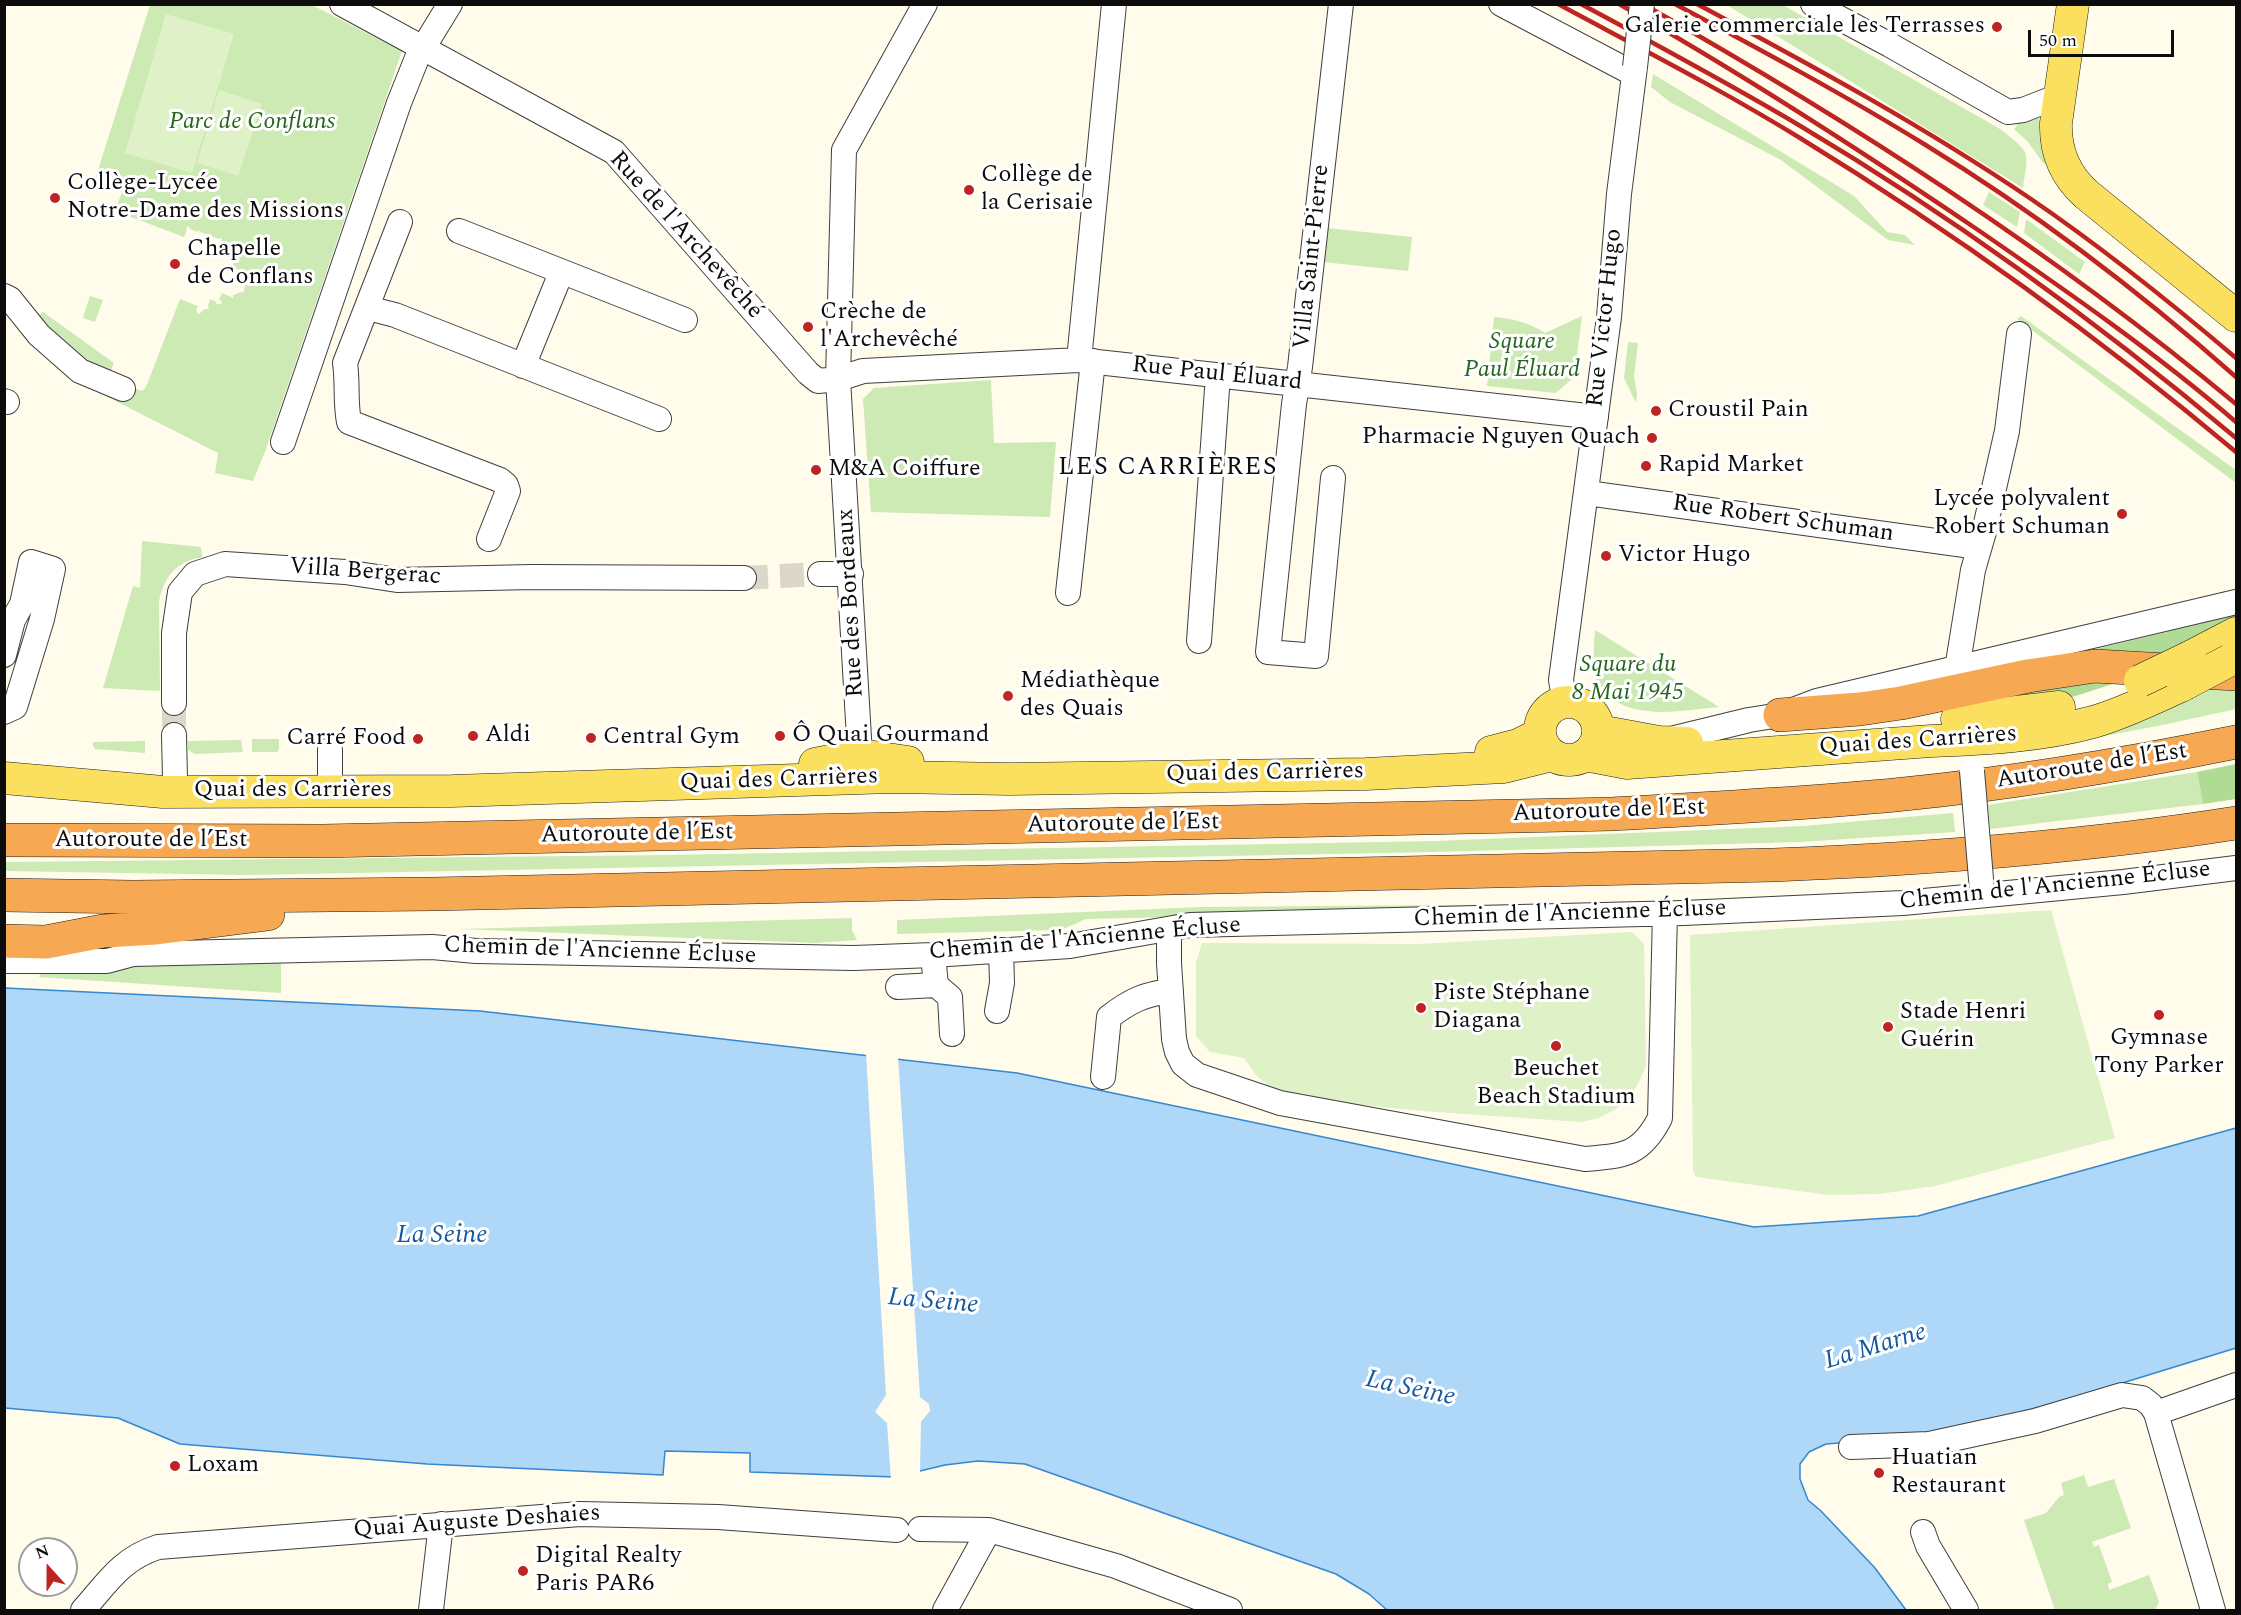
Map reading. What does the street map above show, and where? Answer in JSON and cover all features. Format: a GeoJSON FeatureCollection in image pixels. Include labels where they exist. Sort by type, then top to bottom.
{"type":"FeatureCollection","features":[{"type":"Feature","properties":{"kind":"highway"},"geometry":{"type":"LineString","coordinates":[[1780,715],[1860,709],[1901,703],[2028,676],[2095,666],[2235,656]]}},
{"type":"Feature","properties":{"kind":"highway","name":"Autoroute de l’Est"},"geometry":{"type":"LineString","coordinates":[[4,840],[323,841],[1612,814],[1905,794],[2082,771],[2236,742]]}},
{"type":"Feature","properties":{"kind":"highway"},"geometry":{"type":"LineString","coordinates":[[4,895],[133,897],[434,894],[1805,864],[1933,857],[2036,848],[2236,823]]}},
{"type":"Feature","properties":{"kind":"highway"},"geometry":{"type":"LineString","coordinates":[[4,941],[105,946],[156,928],[434,894]]}},
{"type":"Feature","properties":{"kind":"main road"},"geometry":{"type":"LineString","coordinates":[[2073,4],[2058,96],[2055,139],[2066,170],[2075,184],[2236,316]]}},
{"type":"Feature","properties":{"kind":"main road","name":"Quai des Carrières"},"geometry":{"type":"LineString","coordinates":[[1592,743],[1753,744],[1810,739],[1868,728],[1970,745],[2033,711],[2077,704],[2119,691],[2140,681],[2186,671],[2235,656]]}},
{"type":"Feature","properties":{"kind":"main road","name":"Quai des Carrières"},"geometry":{"type":"LineString","coordinates":[[1592,743],[1627,763],[1931,741],[1970,745],[2093,722],[2130,709],[2186,671]]}},
{"type":"Feature","properties":{"kind":"main road"},"geometry":{"type":"LineString","coordinates":[[1565,702],[1575,702],[1584,706],[1592,712],[1597,721],[1592,743],[1567,760],[1546,744],[1544,717],[1549,710],[1565,702]]}},
{"type":"Feature","properties":{"kind":"main road","name":"Quai des Carrières"},"geometry":{"type":"LineString","coordinates":[[4,778],[163,792],[452,790],[912,762],[1011,764],[1484,754],[1518,746],[1546,744]]}},
{"type":"Feature","properties":{"kind":"main road","name":"Quai des Carrières"},"geometry":{"type":"LineString","coordinates":[[4,761],[175,778],[330,763],[617,775],[819,764],[862,765]]}},
{"type":"Feature","properties":{"kind":"main road"},"geometry":{"type":"LineString","coordinates":[[4,793],[168,796],[204,791]]}},
{"type":"Feature","properties":{"kind":"street","name":"Rue de l'Archevêché"},"geometry":{"type":"LineString","coordinates":[[342,4],[420,53],[614,152],[808,373],[818,381],[838,379]]}},
{"type":"Feature","properties":{"kind":"street"},"geometry":{"type":"LineString","coordinates":[[283,442],[420,53],[450,4]]}},
{"type":"Feature","properties":{"kind":"street","name":"Rue des Bordeaux"},"geometry":{"type":"LineString","coordinates":[[862,765],[838,379],[844,150],[925,4]]}},
{"type":"Feature","properties":{"kind":"street"},"geometry":{"type":"LineString","coordinates":[[1068,593],[1114,4]]}},
{"type":"Feature","properties":{"kind":"street","name":"Villa Saint-Pierre"},"geometry":{"type":"LineString","coordinates":[[1333,478],[1316,656],[1268,652],[1296,383],[1300,367],[1341,4]]}},
{"type":"Feature","properties":{"kind":"street"},"geometry":{"type":"LineString","coordinates":[[1501,4],[1634,71]]}},
{"type":"Feature","properties":{"kind":"street","name":"Rue Victor Hugo"},"geometry":{"type":"LineString","coordinates":[[1565,702],[1561,680],[1609,317],[1619,194],[1642,4]]}},
{"type":"Feature","properties":{"kind":"street"},"geometry":{"type":"LineString","coordinates":[[1813,4],[2008,112],[2023,110],[2058,96]]}},
{"type":"Feature","properties":{"kind":"street"},"geometry":{"type":"LineString","coordinates":[[400,222],[345,363],[349,422],[500,480],[506,485],[508,491],[489,539]]}},
{"type":"Feature","properties":{"kind":"street"},"geometry":{"type":"LineString","coordinates":[[459,231],[685,320]]}},
{"type":"Feature","properties":{"kind":"street"},"geometry":{"type":"LineString","coordinates":[[523,366],[561,273]]}},
{"type":"Feature","properties":{"kind":"street"},"geometry":{"type":"LineString","coordinates":[[4,296],[10,299],[39,335],[80,371],[123,389]]}},
{"type":"Feature","properties":{"kind":"street"},"geometry":{"type":"LineString","coordinates":[[368,308],[395,315],[659,419]]}},
{"type":"Feature","properties":{"kind":"street"},"geometry":{"type":"LineString","coordinates":[[320,333],[351,343]]}},
{"type":"Feature","properties":{"kind":"street"},"geometry":{"type":"LineString","coordinates":[[1957,669],[1966,607],[2005,438],[2019,334]]}},
{"type":"Feature","properties":{"kind":"street","name":"Rue Paul Éluard"},"geometry":{"type":"LineString","coordinates":[[838,379],[863,371],[1086,361],[1596,417]]}},
{"type":"Feature","properties":{"kind":"street"},"geometry":{"type":"LineString","coordinates":[[1199,641],[1218,375]]}},
{"type":"Feature","properties":{"kind":"street","name":"Rue Robert Schuman"},"geometry":{"type":"LineString","coordinates":[[1587,493],[1979,547]]}},
{"type":"Feature","properties":{"kind":"street"},"geometry":{"type":"LineString","coordinates":[[4,655],[13,620],[22,604],[31,562],[53,569],[42,620],[15,707],[4,712]]}},
{"type":"Feature","properties":{"kind":"street","name":"Villa Bergerac"},"geometry":{"type":"LineString","coordinates":[[174,704],[174,633],[180,592],[195,574],[225,564],[345,572],[397,580],[532,577],[744,578]]}},
{"type":"Feature","properties":{"kind":"street"},"geometry":{"type":"LineString","coordinates":[[820,574],[851,574]]}},
{"type":"Feature","properties":{"kind":"street","name":"Quai des Carrières"},"geometry":{"type":"LineString","coordinates":[[1659,742],[1749,720],[1780,715],[1817,701],[2236,602]]}},
{"type":"Feature","properties":{"kind":"street"},"geometry":{"type":"LineString","coordinates":[[174,735],[175,778]]}},
{"type":"Feature","properties":{"kind":"street"},"geometry":{"type":"LineString","coordinates":[[1970,745],[1982,894]]}},
{"type":"Feature","properties":{"kind":"street","name":"Chemin de l'Ancienne Écluse"},"geometry":{"type":"LineString","coordinates":[[105,946],[130,948],[133,954],[432,946],[476,951],[854,958],[1070,946],[1180,927],[1892,904],[2236,868]]}},
{"type":"Feature","properties":{"kind":"street"},"geometry":{"type":"LineString","coordinates":[[1180,927],[1171,992],[1174,1039],[1177,1052],[1184,1064],[1197,1075],[1280,1103],[1585,1160],[1631,1152],[1650,1138],[1660,1118],[1665,913]]}},
{"type":"Feature","properties":{"kind":"street"},"geometry":{"type":"LineString","coordinates":[[4,961],[105,946]]}},
{"type":"Feature","properties":{"kind":"street"},"geometry":{"type":"LineString","coordinates":[[997,1011],[1002,983],[1001,951]]}},
{"type":"Feature","properties":{"kind":"street"},"geometry":{"type":"LineString","coordinates":[[933,955],[936,985]]}},
{"type":"Feature","properties":{"kind":"street"},"geometry":{"type":"LineString","coordinates":[[898,987],[936,985],[950,997],[952,1034]]}},
{"type":"Feature","properties":{"kind":"street"},"geometry":{"type":"LineString","coordinates":[[1103,1077],[1109,1017],[1128,1002],[1154,993],[1171,992]]}},
{"type":"Feature","properties":{"kind":"street"},"geometry":{"type":"LineString","coordinates":[[2156,1413],[2236,1385]]}},
{"type":"Feature","properties":{"kind":"street"},"geometry":{"type":"LineString","coordinates":[[1851,1447],[1929,1444],[2035,1421],[2122,1395],[2142,1398],[2151,1405],[2156,1413],[2213,1611]]}},
{"type":"Feature","properties":{"kind":"street","name":"Quai Auguste Deshaies"},"geometry":{"type":"LineString","coordinates":[[83,1611],[124,1563],[141,1552],[158,1547],[580,1514],[718,1517],[909,1529],[989,1530],[1116,1566],[1230,1611]]}},
{"type":"Feature","properties":{"kind":"street"},"geometry":{"type":"LineString","coordinates":[[431,1611],[441,1524]]}},
{"type":"Feature","properties":{"kind":"street"},"geometry":{"type":"LineString","coordinates":[[945,1611],[989,1530]]}},
{"type":"Feature","properties":{"kind":"street"},"geometry":{"type":"LineString","coordinates":[[1923,1532],[1928,1546],[1966,1611]]}},
{"type":"Feature","properties":{"kind":"green space","name":"Parc de Conflans"},"geometry":{"type":"Polygon","coordinates":[[[150,5],[312,5],[402,51],[266,449],[253,481],[215,473],[218,453],[84,385],[88,369],[142,391],[146,387],[180,299],[198,306],[196,311],[199,314],[209,309],[210,299],[217,302],[216,304],[221,304],[222,301],[219,300],[222,293],[233,298],[233,295],[243,293],[246,282],[248,282],[242,268],[240,270],[232,267],[235,259],[239,258],[237,255],[227,254],[233,245],[232,242],[221,241],[222,238],[200,232],[199,229],[198,232],[190,229],[189,226],[186,228],[184,237],[115,211],[122,192],[94,183],[150,5]]]}},
{"type":"Feature","properties":{"kind":"green space"},"geometry":{"type":"Polygon","coordinates":[[[1727,5],[1783,5],[2000,129],[2018,143],[2025,153],[2027,159],[2023,188],[1727,5]]]}},
{"type":"Feature","properties":{"kind":"green space"},"geometry":{"type":"Polygon","coordinates":[[[166,14],[234,34],[192,173],[125,153],[166,14]]]}},
{"type":"Feature","properties":{"kind":"green space"},"geometry":{"type":"Polygon","coordinates":[[[1653,74],[1854,196],[1887,232],[1905,235],[1915,245],[1888,240],[1781,160],[1670,102],[1651,87],[1653,74]]]}},
{"type":"Feature","properties":{"kind":"green space"},"geometry":{"type":"Polygon","coordinates":[[[219,90],[262,104],[238,176],[197,163],[219,90]]]}},
{"type":"Feature","properties":{"kind":"green space"},"geometry":{"type":"Polygon","coordinates":[[[2038,116],[2040,143],[2046,163],[2044,164],[2028,142],[2014,129],[2019,122],[2038,116]]]}},
{"type":"Feature","properties":{"kind":"green space"},"geometry":{"type":"Polygon","coordinates":[[[1989,192],[2020,212],[2017,227],[1983,205],[1989,192]]]}},
{"type":"Feature","properties":{"kind":"green space"},"geometry":{"type":"Polygon","coordinates":[[[2026,219],[2085,262],[2079,274],[2024,233],[2026,219]]]}},
{"type":"Feature","properties":{"kind":"green space"},"geometry":{"type":"Polygon","coordinates":[[[1327,228],[1412,237],[1408,271],[1323,262],[1327,228]]]}},
{"type":"Feature","properties":{"kind":"green space"},"geometry":{"type":"Polygon","coordinates":[[[90,296],[103,300],[95,322],[83,318],[90,296]]]}},
{"type":"Feature","properties":{"kind":"green space"},"geometry":{"type":"Polygon","coordinates":[[[43,312],[114,363],[110,373],[72,359],[35,318],[43,312]]]}},
{"type":"Feature","properties":{"kind":"green space","name":"Square Paul Éluard"},"geometry":{"type":"Polygon","coordinates":[[[1582,316],[1574,377],[1556,393],[1487,386],[1494,317],[1521,322],[1545,333],[1582,316]]]}},
{"type":"Feature","properties":{"kind":"green space"},"geometry":{"type":"Polygon","coordinates":[[[2021,316],[2236,470],[2236,483],[2017,319],[2021,316]]]}},
{"type":"Feature","properties":{"kind":"green space"},"geometry":{"type":"Polygon","coordinates":[[[1628,342],[1638,343],[1634,376],[1636,403],[1624,378],[1628,342]]]}},
{"type":"Feature","properties":{"kind":"green space"},"geometry":{"type":"Polygon","coordinates":[[[991,380],[994,443],[1056,442],[1050,517],[871,512],[863,399],[874,388],[991,380]]]}},
{"type":"Feature","properties":{"kind":"green space"},"geometry":{"type":"Polygon","coordinates":[[[142,541],[201,547],[202,557],[185,562],[178,567],[168,578],[161,593],[159,602],[160,691],[103,688],[133,586],[140,588],[142,541]]]}},
{"type":"Feature","properties":{"kind":"green space"},"geometry":{"type":"Polygon","coordinates":[[[2236,615],[2236,626],[2168,660],[2043,662],[2236,615]]]}},
{"type":"Feature","properties":{"kind":"green space","name":"Square du 8 Mai 1945"},"geometry":{"type":"Polygon","coordinates":[[[1595,630],[1719,707],[1661,712],[1632,708],[1619,703],[1601,691],[1598,686],[1594,665],[1595,630]]]}},
{"type":"Feature","properties":{"kind":"green space"},"geometry":{"type":"Polygon","coordinates":[[[2125,680],[2063,700],[1888,714],[2032,682],[2125,680]]]}},
{"type":"Feature","properties":{"kind":"green space"},"geometry":{"type":"Polygon","coordinates":[[[2206,686],[2236,687],[2236,709],[2000,755],[2009,745],[2206,686]]]}},
{"type":"Feature","properties":{"kind":"green space"},"geometry":{"type":"Polygon","coordinates":[[[252,739],[279,739],[279,749],[277,752],[252,752],[252,739]]]}},
{"type":"Feature","properties":{"kind":"green space"},"geometry":{"type":"Polygon","coordinates":[[[241,740],[243,752],[195,754],[188,750],[188,741],[241,740]]]}},
{"type":"Feature","properties":{"kind":"green space"},"geometry":{"type":"Polygon","coordinates":[[[145,741],[145,753],[95,749],[93,746],[93,742],[145,741]]]}},
{"type":"Feature","properties":{"kind":"green space"},"geometry":{"type":"Polygon","coordinates":[[[2236,764],[2236,799],[2203,804],[2197,772],[2236,764]]]}},
{"type":"Feature","properties":{"kind":"green space"},"geometry":{"type":"Polygon","coordinates":[[[2197,772],[2203,804],[1990,829],[1988,805],[2197,772]]]}},
{"type":"Feature","properties":{"kind":"green space"},"geometry":{"type":"Polygon","coordinates":[[[1953,813],[1955,832],[1800,842],[1434,852],[248,875],[4,871],[5,862],[668,855],[1436,841],[1803,826],[1953,813]]]}},
{"type":"Feature","properties":{"kind":"green space"},"geometry":{"type":"Polygon","coordinates":[[[1578,904],[1488,910],[1086,919],[1061,930],[897,934],[897,920],[1200,907],[1578,904]]]}},
{"type":"Feature","properties":{"kind":"green space","name":"Stade Henri Guérin"},"geometry":{"type":"Polygon","coordinates":[[[2051,910],[2115,1138],[1935,1186],[1879,1194],[1829,1195],[1696,1177],[1693,1171],[1690,935],[2051,910]]]}},
{"type":"Feature","properties":{"kind":"green space"},"geometry":{"type":"Polygon","coordinates":[[[852,918],[852,930],[857,940],[816,943],[460,929],[852,918]]]}},
{"type":"Feature","properties":{"kind":"green space","name":"Piste Stéphane Diagana"},"geometry":{"type":"Polygon","coordinates":[[[1632,932],[1644,944],[1646,1066],[1636,1088],[1616,1109],[1599,1118],[1581,1122],[1422,1111],[1301,1099],[1276,1093],[1256,1075],[1244,1058],[1210,1052],[1196,1036],[1196,963],[1202,943],[1417,944],[1632,932]]]}},
{"type":"Feature","properties":{"kind":"green space"},"geometry":{"type":"Polygon","coordinates":[[[281,957],[281,993],[39,977],[41,971],[132,967],[135,959],[281,957]]]}},
{"type":"Feature","properties":{"kind":"green space"},"geometry":{"type":"Polygon","coordinates":[[[2084,1475],[2088,1487],[2114,1479],[2131,1528],[2092,1542],[2094,1547],[2099,1545],[2112,1582],[2108,1584],[2109,1590],[2149,1575],[2159,1602],[2155,1610],[2055,1610],[2024,1520],[2046,1513],[2059,1497],[2064,1495],[2061,1483],[2084,1475]]]}},
{"type":"Feature","properties":{"kind":"water","name":"La Seine"},"geometry":{"type":"Polygon","coordinates":[[[5,988],[480,1011],[1017,1073],[1754,1227],[1918,1216],[2236,1128],[2236,1348],[2077,1397],[1930,1436],[1826,1444],[1809,1452],[1800,1464],[1800,1479],[1808,1500],[1875,1568],[1906,1610],[1387,1610],[1369,1594],[1336,1574],[1025,1464],[978,1461],[945,1465],[895,1477],[750,1472],[750,1453],[665,1451],[663,1475],[427,1464],[180,1444],[118,1418],[5,1408],[5,988]]]}},
{"type":"Feature","properties":{"kind":"pier"},"geometry":{"type":"Polygon","coordinates":[[[866,1053],[898,1056],[920,1397],[929,1404],[930,1411],[921,1422],[920,1474],[895,1480],[891,1480],[887,1423],[875,1412],[886,1395],[866,1053]]]}},
{"type":"Feature","properties":{"kind":"tunnel"},"geometry":{"type":"LineString","coordinates":[[744,578],[820,574]]}},
{"type":"Feature","properties":{"kind":"tunnel"},"geometry":{"type":"LineString","coordinates":[[174,703],[174,735]]}},
{"type":"Feature","properties":{"kind":"railway"},"geometry":{"type":"LineString","coordinates":[[1558,4],[1771,120],[1969,248],[2132,368],[2236,452]]}},
{"type":"Feature","properties":{"kind":"railway"},"geometry":{"type":"LineString","coordinates":[[1581,4],[1775,111],[1859,162],[1971,235],[2079,313],[2236,438]]}},
{"type":"Feature","properties":{"kind":"railway"},"geometry":{"type":"LineString","coordinates":[[1619,4],[1802,114],[1981,232],[2143,347],[2236,422]]}},
{"type":"Feature","properties":{"kind":"railway"},"geometry":{"type":"LineString","coordinates":[[1643,4],[1798,95],[1949,191],[2023,241],[2095,294],[2236,404]]}},
{"type":"Feature","properties":{"kind":"railway"},"geometry":{"type":"LineString","coordinates":[[1675,4],[1863,107],[2006,197],[2124,283],[2236,377]]}},
{"type":"Feature","properties":{"kind":"railway"},"geometry":{"type":"LineString","coordinates":[[1697,4],[1867,97],[1991,172],[2110,256],[2236,358]]}},
{"type":"Feature","properties":{"kind":"place","name":"Galerie commerciale les Terrasses"},"geometry":{"type":"Point","coordinates":[1997,27]}},
{"type":"Feature","properties":{"kind":"place","name":"Collège de la Cerisaie"},"geometry":{"type":"Point","coordinates":[969,190]}},
{"type":"Feature","properties":{"kind":"place","name":"Collège-Lycée Notre-Dame des Missions"},"geometry":{"type":"Point","coordinates":[55,198]}},
{"type":"Feature","properties":{"kind":"place","name":"Chapelle de Conflans"},"geometry":{"type":"Point","coordinates":[175,264]}},
{"type":"Feature","properties":{"kind":"place","name":"Crèche de l'Archevêché"},"geometry":{"type":"Point","coordinates":[808,327]}},
{"type":"Feature","properties":{"kind":"place","name":"Croustil Pain"},"geometry":{"type":"Point","coordinates":[1656,411]}},
{"type":"Feature","properties":{"kind":"place","name":"Pharmacie Nguyen Quach"},"geometry":{"type":"Point","coordinates":[1652,438]}},
{"type":"Feature","properties":{"kind":"place","name":"Rapid Market"},"geometry":{"type":"Point","coordinates":[1646,466]}},
{"type":"Feature","properties":{"kind":"place","name":"M&A Coiffure"},"geometry":{"type":"Point","coordinates":[816,470]}},
{"type":"Feature","properties":{"kind":"place","name":"Lycée polyvalent Robert Schuman"},"geometry":{"type":"Point","coordinates":[2122,514]}},
{"type":"Feature","properties":{"kind":"place","name":"Victor Hugo"},"geometry":{"type":"Point","coordinates":[1606,556]}},
{"type":"Feature","properties":{"kind":"place","name":"Médiathèque des Quais"},"geometry":{"type":"Point","coordinates":[1008,696]}},
{"type":"Feature","properties":{"kind":"place","name":"Aldi"},"geometry":{"type":"Point","coordinates":[473,736]}},
{"type":"Feature","properties":{"kind":"place","name":"Ô Quai Gourmand"},"geometry":{"type":"Point","coordinates":[780,736]}},
{"type":"Feature","properties":{"kind":"place","name":"Central Gym"},"geometry":{"type":"Point","coordinates":[591,738]}},
{"type":"Feature","properties":{"kind":"place","name":"Carré Food"},"geometry":{"type":"Point","coordinates":[418,739]}},
{"type":"Feature","properties":{"kind":"place","name":"Piste Stéphane Diagana"},"geometry":{"type":"Point","coordinates":[1421,1008]}},
{"type":"Feature","properties":{"kind":"place","name":"Gymnase Tony Parker"},"geometry":{"type":"Point","coordinates":[2159,1015]}},
{"type":"Feature","properties":{"kind":"place","name":"Stade Henri Guérin"},"geometry":{"type":"Point","coordinates":[1888,1027]}},
{"type":"Feature","properties":{"kind":"place","name":"Beuchet Beach Stadium"},"geometry":{"type":"Point","coordinates":[1556,1046]}},
{"type":"Feature","properties":{"kind":"place","name":"Loxam"},"geometry":{"type":"Point","coordinates":[175,1466]}},
{"type":"Feature","properties":{"kind":"place","name":"Huatian Restaurant"},"geometry":{"type":"Point","coordinates":[1879,1473]}},
{"type":"Feature","properties":{"kind":"place","name":"Digital Realty Paris PAR6"},"geometry":{"type":"Point","coordinates":[523,1571]}},
{"type":"Feature","properties":{"kind":"district","name":"LES CARRIÈRES"},"geometry":{"type":"Point","coordinates":[1168,469]}},
{"type":"Feature","properties":{"kind":"water label","name":"La Marne"},"geometry":{"type":"Point","coordinates":[1876,1348]}}]}
